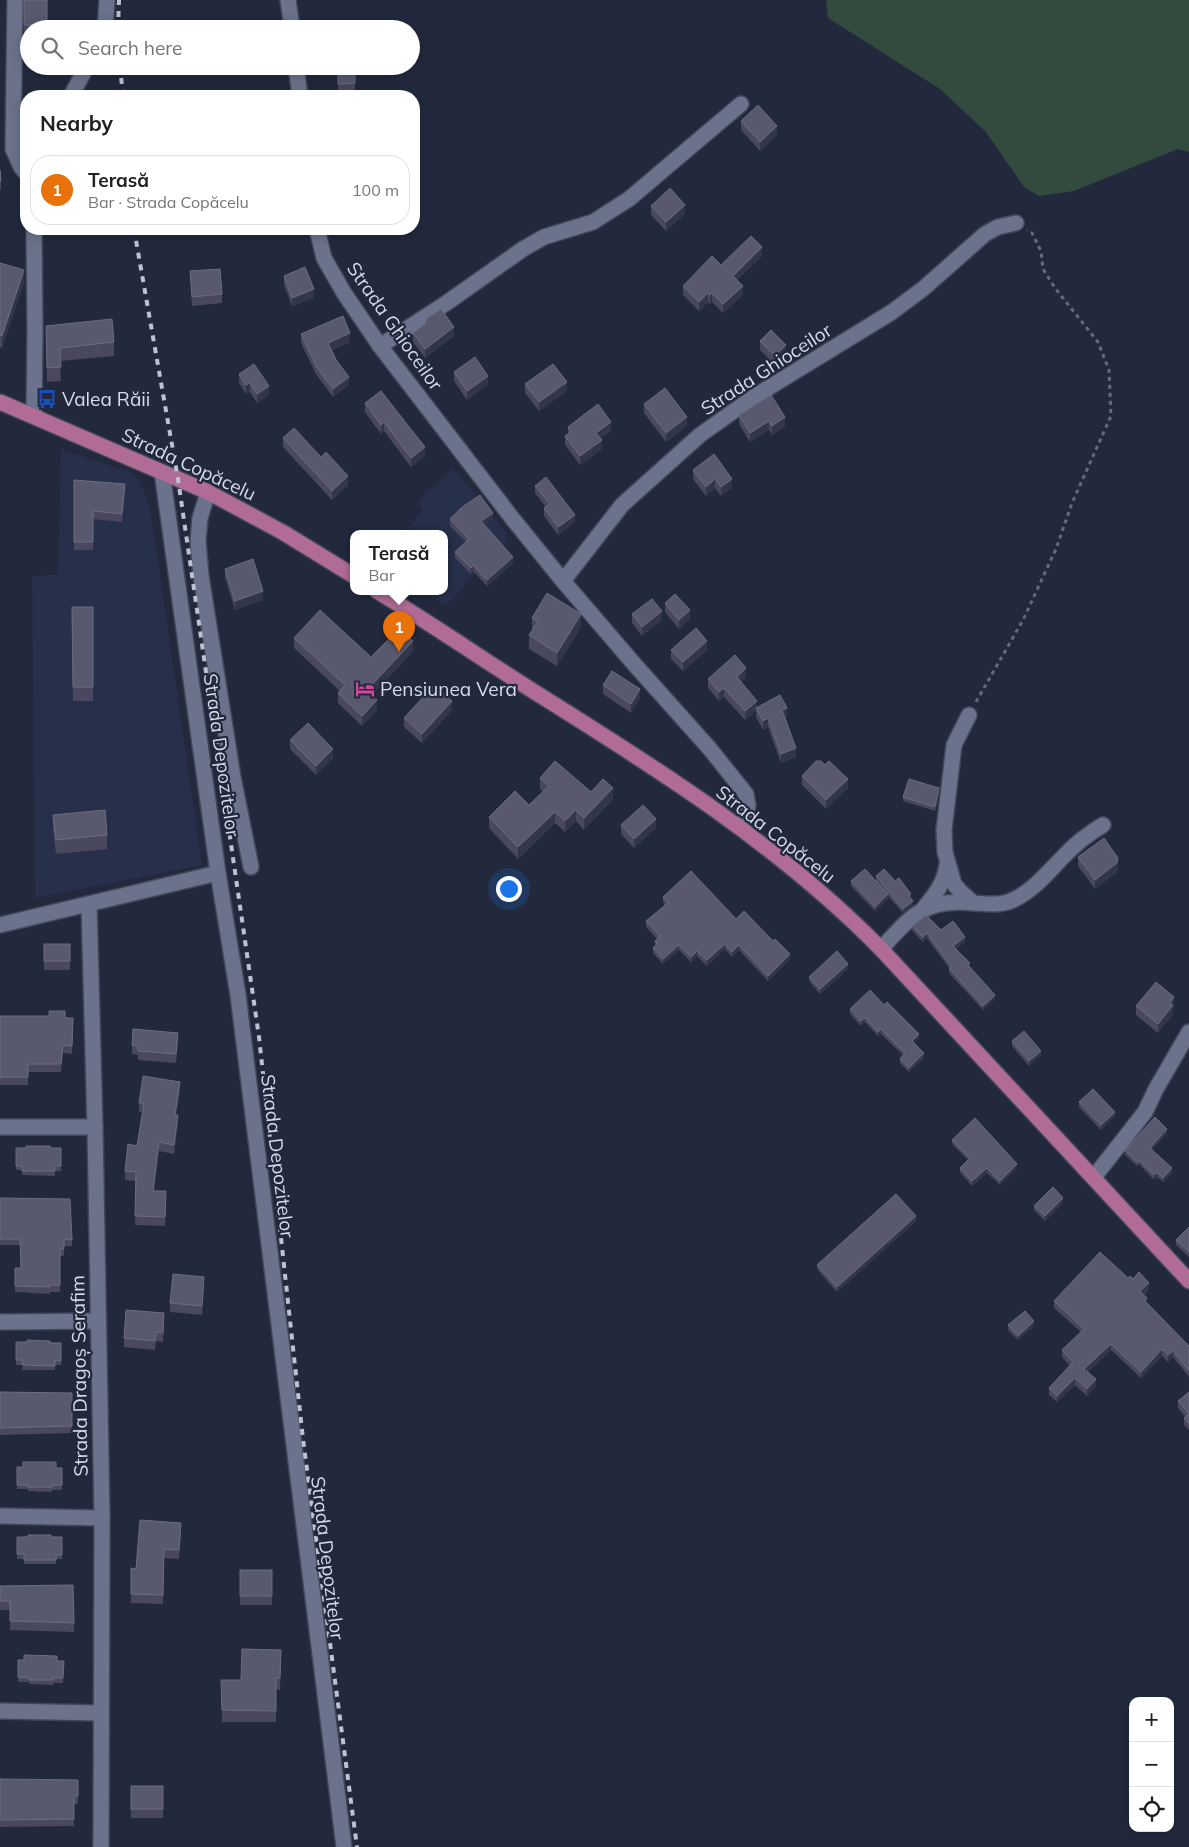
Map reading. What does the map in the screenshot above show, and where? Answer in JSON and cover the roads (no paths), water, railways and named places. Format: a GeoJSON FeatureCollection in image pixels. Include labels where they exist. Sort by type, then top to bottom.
{"type":"FeatureCollection","features":[{"type":"Feature","properties":{"kind":"main road","name":"Strada Copăcelu"},"geometry":{"type":"LineString","coordinates":[[0,402],[34,415],[208,492],[284,533],[350,574]]}},
{"type":"Feature","properties":{"kind":"main road","name":"Strada Copăcelu"},"geometry":{"type":"LineString","coordinates":[[383,595],[614,741],[743,830],[817,889],[880,949],[1189,1281]]}},
{"type":"Feature","properties":{"kind":"street"},"geometry":{"type":"LineString","coordinates":[[15,0],[13,150],[20,165]]}},
{"type":"Feature","properties":{"kind":"street"},"geometry":{"type":"LineString","coordinates":[[106,20],[107,0]]}},
{"type":"Feature","properties":{"kind":"street"},"geometry":{"type":"LineString","coordinates":[[288,0],[291,20]]}},
{"type":"Feature","properties":{"kind":"street"},"geometry":{"type":"LineString","coordinates":[[73,90],[82,75]]}},
{"type":"Feature","properties":{"kind":"street"},"geometry":{"type":"LineString","coordinates":[[297,75],[299,90]]}},
{"type":"Feature","properties":{"kind":"street"},"geometry":{"type":"LineString","coordinates":[[380,346],[452,299],[523,249],[544,237],[593,222],[629,199],[741,104]]}},
{"type":"Feature","properties":{"kind":"street","name":"Strada Ghioceilor"},"geometry":{"type":"LineString","coordinates":[[563,581],[622,505],[700,435],[755,396],[892,312],[924,288],[985,234],[998,227],[1016,223]]}},
{"type":"Feature","properties":{"kind":"street"},"geometry":{"type":"LineString","coordinates":[[34,235],[36,332],[34,415]]}},
{"type":"Feature","properties":{"kind":"street","name":"Strada Ghioceilor"},"geometry":{"type":"LineString","coordinates":[[318,235],[324,258],[344,293],[380,346],[512,518],[563,581],[736,780],[746,794],[748,805],[743,830]]}},
{"type":"Feature","properties":{"kind":"street","name":"Strada Depozitelor"},"geometry":{"type":"LineString","coordinates":[[162,472],[218,873],[238,995],[344,1847]]}},
{"type":"Feature","properties":{"kind":"street"},"geometry":{"type":"LineString","coordinates":[[208,492],[200,518],[201,576],[233,777],[251,867]]}},
{"type":"Feature","properties":{"kind":"street"},"geometry":{"type":"LineString","coordinates":[[969,715],[959,733],[952,754],[944,830],[948,862],[954,884],[972,902]]}},
{"type":"Feature","properties":{"kind":"street"},"geometry":{"type":"LineString","coordinates":[[924,908],[955,901],[1002,904],[1014,900],[1028,892],[1077,843],[1102,825]]}},
{"type":"Feature","properties":{"kind":"street"},"geometry":{"type":"LineString","coordinates":[[880,949],[908,920],[924,908],[936,894],[943,882],[948,862]]}},
{"type":"Feature","properties":{"kind":"street"},"geometry":{"type":"LineString","coordinates":[[0,925],[218,873]]}},
{"type":"Feature","properties":{"kind":"street","name":"Strada Dragoș Serafim"},"geometry":{"type":"LineString","coordinates":[[89,904],[102,1518],[101,1847]]}},
{"type":"Feature","properties":{"kind":"street"},"geometry":{"type":"LineString","coordinates":[[1094,1177],[1145,1112],[1189,1032]]}},
{"type":"Feature","properties":{"kind":"street"},"geometry":{"type":"LineString","coordinates":[[0,1128],[95,1127]]}},
{"type":"Feature","properties":{"kind":"street"},"geometry":{"type":"LineString","coordinates":[[0,1322],[97,1321]]}},
{"type":"Feature","properties":{"kind":"street"},"geometry":{"type":"LineString","coordinates":[[0,1516],[102,1518]]}},
{"type":"Feature","properties":{"kind":"street"},"geometry":{"type":"LineString","coordinates":[[0,1711],[101,1713]]}},
{"type":"Feature","properties":{"kind":"railway"},"geometry":{"type":"LineString","coordinates":[[118,20],[119,0]]}},
{"type":"Feature","properties":{"kind":"railway"},"geometry":{"type":"LineString","coordinates":[[121,75],[122,90]]}},
{"type":"Feature","properties":{"kind":"railway"},"geometry":{"type":"LineString","coordinates":[[135,235],[178,479],[259,1037],[303,1439],[357,1847]]}},
{"type":"Feature","properties":{"kind":"place","name":"Valea Răii"},"geometry":{"type":"Point","coordinates":[47,399]}},
{"type":"Feature","properties":{"kind":"place","name":"Terasă"},"geometry":{"type":"Point","coordinates":[399,652]}},
{"type":"Feature","properties":{"kind":"place","name":"Pensiunea Vera"},"geometry":{"type":"Point","coordinates":[365,689]}}]}
